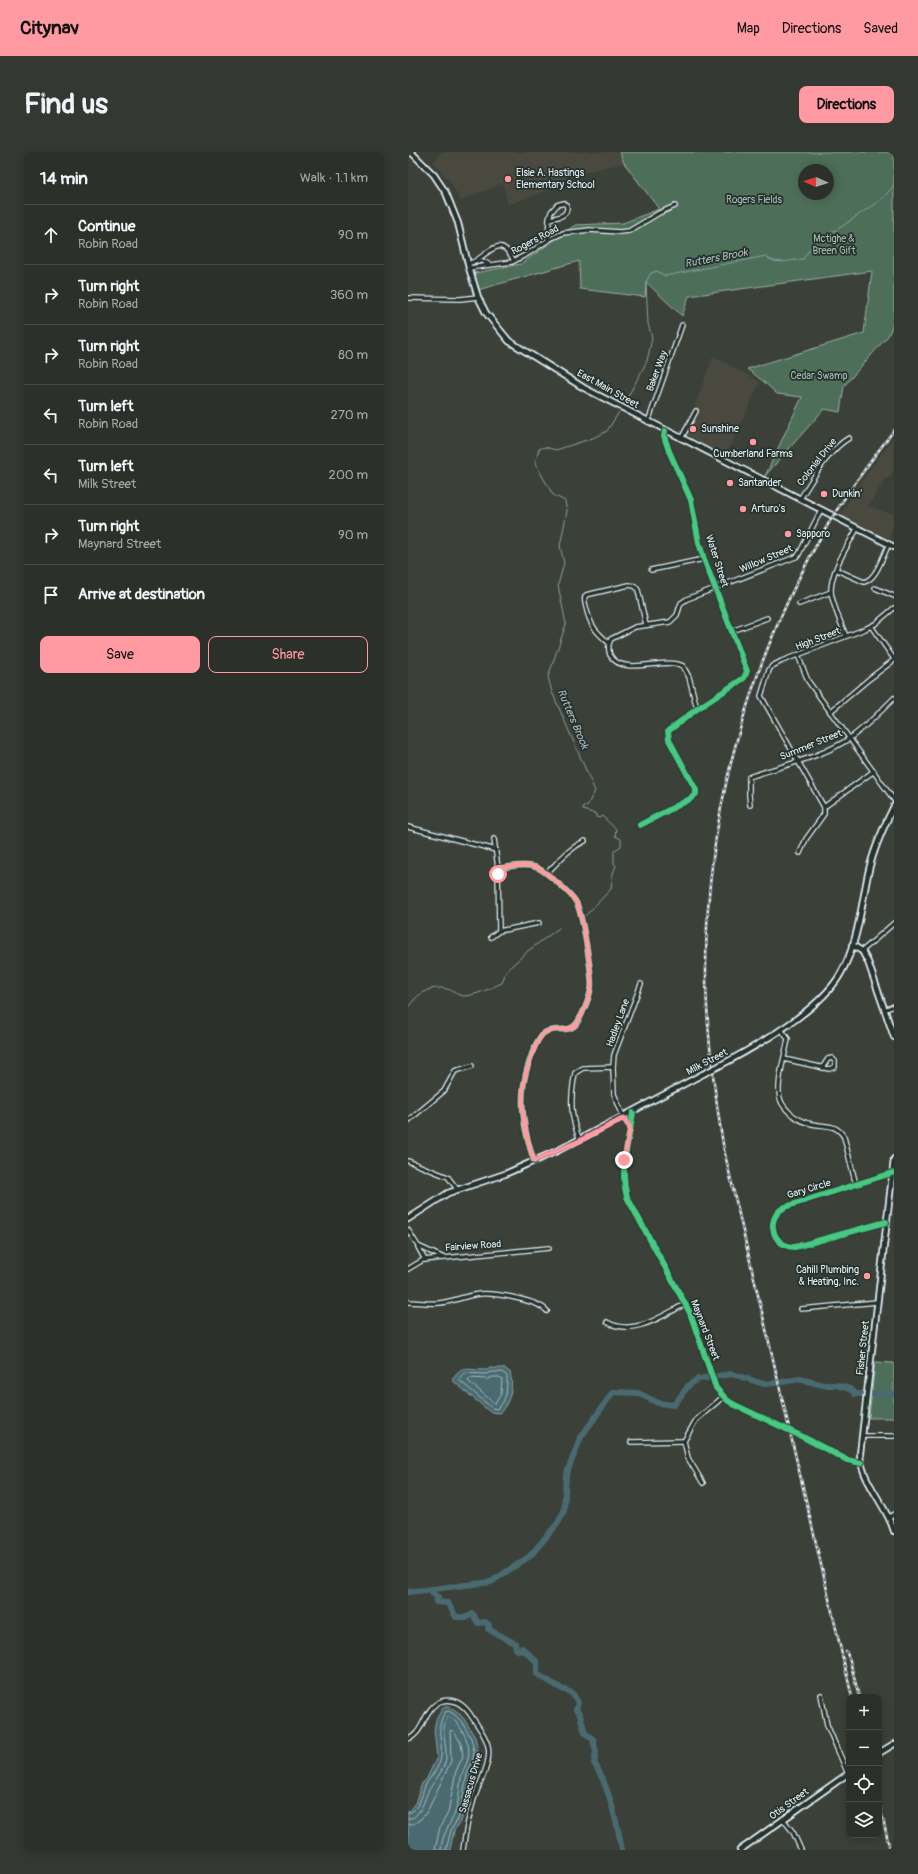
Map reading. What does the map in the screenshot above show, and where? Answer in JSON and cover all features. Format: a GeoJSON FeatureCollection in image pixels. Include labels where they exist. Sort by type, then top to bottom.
{"type":"FeatureCollection","features":[{"type":"Feature","properties":{"kind":"main road","name":"East Main Street"},"geometry":{"type":"LineString","coordinates":[[411,152],[434,175],[446,193],[458,223],[468,266],[478,297],[486,313],[509,340],[584,388],[894,547]]}},
{"type":"Feature","properties":{"kind":"main road","name":"Milk Street"},"geometry":{"type":"LineString","coordinates":[[408,1219],[436,1200],[457,1189],[498,1176],[534,1161],[624,1118],[719,1066],[812,1007],[828,992],[841,974],[852,945],[872,860],[894,806]]}},
{"type":"Feature","properties":{"kind":"main road"},"geometry":{"type":"LineString","coordinates":[[852,945],[862,950],[868,962],[894,1037]]}},
{"type":"Feature","properties":{"kind":"main road","name":"Fisher Street"},"geometry":{"type":"LineString","coordinates":[[894,1160],[866,1398],[861,1463],[865,1476],[892,1516],[894,1531]]}},
{"type":"Feature","properties":{"kind":"main road"},"geometry":{"type":"LineString","coordinates":[[882,1751],[894,1744]]}},
{"type":"Feature","properties":{"kind":"main road","name":"Otis Street"},"geometry":{"type":"LineString","coordinates":[[740,1850],[846,1774]]}},
{"type":"Feature","properties":{"kind":"street"},"geometry":{"type":"LineString","coordinates":[[548,240],[549,219],[551,212],[557,205],[564,203],[567,206],[567,210],[564,214],[549,219]]}},
{"type":"Feature","properties":{"kind":"street","name":"Rogers Road"},"geometry":{"type":"LineString","coordinates":[[468,266],[490,266],[514,261],[548,240],[576,231],[629,231],[659,213],[675,206]]}},
{"type":"Feature","properties":{"kind":"street"},"geometry":{"type":"LineString","coordinates":[[468,266],[478,261],[492,248],[499,246],[507,249],[514,261]]}},
{"type":"Feature","properties":{"kind":"street"},"geometry":{"type":"LineString","coordinates":[[478,261],[483,261],[490,266]]}},
{"type":"Feature","properties":{"kind":"street"},"geometry":{"type":"LineString","coordinates":[[408,298],[460,299],[478,297]]}},
{"type":"Feature","properties":{"kind":"street","name":"Baker Way"},"geometry":{"type":"LineString","coordinates":[[648,422],[682,325]]}},
{"type":"Feature","properties":{"kind":"street"},"geometry":{"type":"LineString","coordinates":[[681,439],[696,411]]}},
{"type":"Feature","properties":{"kind":"street","name":"Water Street"},"geometry":{"type":"LineString","coordinates":[[665,430],[664,436],[669,451],[691,500],[699,543],[704,559],[747,669],[746,675],[697,709]]}},
{"type":"Feature","properties":{"kind":"street","name":"Colonial Drive"},"geometry":{"type":"LineString","coordinates":[[800,499],[826,460],[841,443],[849,438]]}},
{"type":"Feature","properties":{"kind":"street","name":"Willow Street"},"geometry":{"type":"LineString","coordinates":[[646,625],[670,622],[675,618],[683,601],[798,556],[821,510]]}},
{"type":"Feature","properties":{"kind":"street"},"geometry":{"type":"LineString","coordinates":[[846,636],[831,592],[837,570],[857,529]]}},
{"type":"Feature","properties":{"kind":"street"},"geometry":{"type":"LineString","coordinates":[[837,570],[864,582],[868,581],[874,574],[889,544]]}},
{"type":"Feature","properties":{"kind":"street"},"geometry":{"type":"LineString","coordinates":[[651,570],[704,559]]}},
{"type":"Feature","properties":{"kind":"street"},"geometry":{"type":"LineString","coordinates":[[609,643],[594,629],[589,622],[584,600],[586,595],[629,585],[635,586],[638,590],[646,625],[635,626],[617,635],[609,643],[611,656],[622,664],[670,664],[683,666],[689,677],[697,709],[671,728],[668,733],[669,740],[696,793],[690,799],[640,825]]}},
{"type":"Feature","properties":{"kind":"street"},"geometry":{"type":"LineString","coordinates":[[875,588],[894,596]]}},
{"type":"Feature","properties":{"kind":"street"},"geometry":{"type":"LineString","coordinates":[[799,604],[831,592]]}},
{"type":"Feature","properties":{"kind":"street","name":"High Street"},"geometry":{"type":"LineString","coordinates":[[798,761],[761,696],[770,668],[798,655],[871,626],[894,608]]}},
{"type":"Feature","properties":{"kind":"street"},"geometry":{"type":"LineString","coordinates":[[732,631],[767,618]]}},
{"type":"Feature","properties":{"kind":"street"},"geometry":{"type":"LineString","coordinates":[[830,712],[894,660],[871,626]]}},
{"type":"Feature","properties":{"kind":"street"},"geometry":{"type":"LineString","coordinates":[[798,655],[808,681],[894,800]]}},
{"type":"Feature","properties":{"kind":"street","name":"Summer Street"},"geometry":{"type":"LineString","coordinates":[[750,805],[750,777],[831,748],[849,738],[871,722],[894,698]]}},
{"type":"Feature","properties":{"kind":"street"},"geometry":{"type":"LineString","coordinates":[[798,761],[824,807],[824,814],[806,838],[800,853]]}},
{"type":"Feature","properties":{"kind":"street"},"geometry":{"type":"LineString","coordinates":[[824,807],[874,772]]}},
{"type":"Feature","properties":{"kind":"street"},"geometry":{"type":"LineString","coordinates":[[408,827],[496,850]]}},
{"type":"Feature","properties":{"kind":"street"},"geometry":{"type":"LineString","coordinates":[[494,840],[498,868],[499,931]]}},
{"type":"Feature","properties":{"kind":"street"},"geometry":{"type":"LineString","coordinates":[[546,874],[577,844],[585,841]]}},
{"type":"Feature","properties":{"kind":"street"},"geometry":{"type":"LineString","coordinates":[[498,868],[536,867],[571,895],[579,908],[591,988],[577,1023],[570,1029],[549,1031],[543,1034],[538,1041],[528,1069],[525,1083],[523,1120],[534,1161]]}},
{"type":"Feature","properties":{"kind":"street"},"geometry":{"type":"LineString","coordinates":[[491,937],[499,931],[539,923]]}},
{"type":"Feature","properties":{"kind":"street"},"geometry":{"type":"LineString","coordinates":[[862,950],[894,923]]}},
{"type":"Feature","properties":{"kind":"street","name":"Hadley Lane"},"geometry":{"type":"LineString","coordinates":[[624,1118],[613,1089],[614,1055],[640,984]]}},
{"type":"Feature","properties":{"kind":"street"},"geometry":{"type":"LineString","coordinates":[[884,1010],[894,1006]]}},
{"type":"Feature","properties":{"kind":"street"},"geometry":{"type":"LineString","coordinates":[[781,1028],[788,1039],[779,1090],[782,1105],[793,1115],[806,1122],[834,1127],[840,1131],[844,1137],[856,1186]]}},
{"type":"Feature","properties":{"kind":"street"},"geometry":{"type":"LineString","coordinates":[[784,1059],[822,1068]]}},
{"type":"Feature","properties":{"kind":"street"},"geometry":{"type":"LineString","coordinates":[[408,1121],[444,1091],[455,1071],[472,1066]]}},
{"type":"Feature","properties":{"kind":"street"},"geometry":{"type":"LineString","coordinates":[[580,1140],[571,1114],[575,1073],[583,1068],[613,1067]]}},
{"type":"Feature","properties":{"kind":"street","name":"Maynard Street"},"geometry":{"type":"LineString","coordinates":[[633,1113],[624,1167],[624,1182],[627,1197],[685,1304],[716,1388],[723,1397],[733,1404],[801,1436],[847,1460],[861,1463]]}},
{"type":"Feature","properties":{"kind":"street"},"geometry":{"type":"LineString","coordinates":[[624,1118],[630,1128]]}},
{"type":"Feature","properties":{"kind":"street"},"geometry":{"type":"LineString","coordinates":[[408,1161],[448,1177],[457,1189]]}},
{"type":"Feature","properties":{"kind":"street","name":"Gary Circle"},"geometry":{"type":"LineString","coordinates":[[886,1222],[798,1247],[784,1245],[775,1237],[773,1230],[773,1222],[777,1214],[782,1209],[892,1173]]}},
{"type":"Feature","properties":{"kind":"street"},"geometry":{"type":"LineString","coordinates":[[408,1230],[425,1260]]}},
{"type":"Feature","properties":{"kind":"street","name":"Fairview Road"},"geometry":{"type":"LineString","coordinates":[[418,1246],[444,1258],[549,1248]]}},
{"type":"Feature","properties":{"kind":"street"},"geometry":{"type":"LineString","coordinates":[[408,1269],[425,1260],[444,1258]]}},
{"type":"Feature","properties":{"kind":"street"},"geometry":{"type":"LineString","coordinates":[[408,1302],[439,1303],[473,1295],[487,1294],[534,1304],[544,1307],[547,1311]]}},
{"type":"Feature","properties":{"kind":"street"},"geometry":{"type":"LineString","coordinates":[[801,1309],[877,1302]]}},
{"type":"Feature","properties":{"kind":"street"},"geometry":{"type":"LineString","coordinates":[[607,1322],[618,1327],[634,1327],[654,1320],[685,1304]]}},
{"type":"Feature","properties":{"kind":"street"},"geometry":{"type":"LineString","coordinates":[[703,1483],[688,1458],[684,1441],[696,1420],[723,1397]]}},
{"type":"Feature","properties":{"kind":"street"},"geometry":{"type":"LineString","coordinates":[[862,1436],[894,1436]]}},
{"type":"Feature","properties":{"kind":"street"},"geometry":{"type":"LineString","coordinates":[[631,1442],[684,1441]]}},
{"type":"Feature","properties":{"kind":"street"},"geometry":{"type":"LineString","coordinates":[[821,1694],[827,1725],[846,1768]]}},
{"type":"Feature","properties":{"kind":"street","name":"Sassacus Drive"},"geometry":{"type":"LineString","coordinates":[[408,1739],[416,1734],[434,1706],[449,1700],[457,1702],[465,1707],[486,1740],[488,1758],[473,1802],[462,1850]]}},
{"type":"Feature","properties":{"kind":"street"},"geometry":{"type":"LineString","coordinates":[[783,1819],[793,1832],[802,1850]]}},
{"type":"Feature","properties":{"kind":"shaded area","name":"Elsie A. Hastings Elementary School"},"geometry":{"type":"Polygon","coordinates":[[[441,152],[620,152],[624,163],[577,174],[545,191],[508,205],[503,183],[460,201],[452,184],[433,163],[441,152]]]}},
{"type":"Feature","properties":{"kind":"shaded area"},"geometry":{"type":"Polygon","coordinates":[[[713,356],[760,382],[726,455],[685,435],[696,411],[695,406],[713,356]]]}},
{"type":"Feature","properties":{"kind":"shaded area"},"geometry":{"type":"Polygon","coordinates":[[[894,437],[894,469],[890,478],[886,478],[868,506],[894,515],[894,523],[889,541],[865,529],[857,523],[839,516],[868,472],[894,437]]]}},
{"type":"Feature","properties":{"kind":"green space"},"geometry":{"type":"Polygon","coordinates":[[[620,152],[894,152],[894,322],[888,336],[844,386],[840,412],[824,409],[765,476],[802,397],[777,394],[747,369],[864,333],[872,271],[689,296],[682,316],[646,282],[645,297],[580,289],[579,261],[478,290],[475,273],[521,264],[575,225],[623,223],[659,209],[624,163],[620,152]]]}},
{"type":"Feature","properties":{"kind":"green space"},"geometry":{"type":"Polygon","coordinates":[[[875,1362],[894,1363],[894,1418],[869,1418],[875,1362]]]}},
{"type":"Feature","properties":{"kind":"water"},"geometry":{"type":"Polygon","coordinates":[[[490,1368],[504,1368],[510,1372],[512,1383],[509,1399],[500,1413],[490,1412],[452,1380],[461,1369],[487,1370],[490,1368]]]}},
{"type":"Feature","properties":{"kind":"water"},"geometry":{"type":"Polygon","coordinates":[[[443,1707],[450,1707],[458,1712],[464,1719],[475,1737],[478,1750],[477,1760],[471,1775],[462,1819],[454,1831],[450,1850],[408,1850],[408,1812],[415,1803],[422,1783],[426,1780],[437,1757],[434,1730],[436,1720],[443,1707]]]}},
{"type":"Feature","properties":{"kind":"waterway","name":"Rutters Brook"},"geometry":{"type":"LineString","coordinates":[[624,404],[647,361],[652,338],[648,324],[646,282],[651,273],[657,271],[665,276],[766,256],[769,259],[778,262],[803,259],[815,242],[841,227],[883,198],[894,185]]}},
{"type":"Feature","properties":{"kind":"waterway","name":"Rutters Brook"},"geometry":{"type":"LineString","coordinates":[[585,916],[611,889],[613,873],[616,866],[614,863],[614,851],[621,846],[621,839],[615,836],[616,829],[602,816],[599,818],[596,817],[596,814],[583,810],[583,806],[587,806],[595,791],[552,692],[548,677],[566,624],[558,585],[564,563],[560,546],[567,511],[565,501],[553,495],[535,463],[539,449],[545,447],[556,450],[593,438],[607,431],[619,412]]}},
{"type":"Feature","properties":{"kind":"waterway","name":"Rutters Brook"},"geometry":{"type":"LineString","coordinates":[[408,1008],[415,999],[424,992],[435,988],[447,989],[464,996],[479,993],[502,983],[506,971],[529,950],[559,928]]}},
{"type":"Feature","properties":{"kind":"waterway"},"geometry":{"type":"LineString","coordinates":[[408,1592],[491,1582],[530,1556],[558,1523],[564,1511],[566,1475],[581,1437],[613,1392],[638,1393],[658,1403],[674,1405],[689,1385],[698,1379],[732,1374],[764,1384],[775,1383]]}},
{"type":"Feature","properties":{"kind":"waterway"},"geometry":{"type":"LineString","coordinates":[[782,1382],[800,1379],[823,1385],[836,1385],[850,1389],[855,1394],[894,1394]]}},
{"type":"Feature","properties":{"kind":"waterway"},"geometry":{"type":"LineString","coordinates":[[431,1589],[433,1594],[438,1597],[436,1602],[448,1603],[456,1617],[467,1617],[473,1614],[478,1623],[485,1622],[489,1625],[488,1629],[515,1643],[516,1649],[520,1651],[522,1648],[537,1662],[537,1674],[562,1689],[572,1693],[578,1702],[576,1710],[580,1715],[585,1733],[593,1739],[596,1752],[594,1763],[608,1793],[622,1850]]}},
{"type":"Feature","properties":{"kind":"railway"},"geometry":{"type":"LineString","coordinates":[[851,1694],[724,1150],[709,1038],[706,971],[708,912],[714,853],[724,795],[738,737],[755,681],[777,626],[802,573],[830,521],[869,463],[894,430]]}},
{"type":"Feature","properties":{"kind":"railway"},"geometry":{"type":"LineString","coordinates":[[846,1651],[858,1694]]}},
{"type":"Feature","properties":{"kind":"railway"},"geometry":{"type":"LineString","coordinates":[[882,1815],[890,1850]]}},
{"type":"Feature","properties":{"kind":"cycle path"},"geometry":{"type":"LineString","coordinates":[[640,825],[690,799],[696,794],[696,790],[669,740],[668,731],[697,709],[744,678],[747,671],[704,559],[699,543],[691,500],[669,451],[664,436],[665,431]]}},
{"type":"Feature","properties":{"kind":"cycle path"},"geometry":{"type":"LineString","coordinates":[[498,868],[523,866],[538,868],[547,874],[573,898],[576,902],[581,918],[590,972],[590,993],[584,1011],[577,1023],[570,1028],[552,1030],[544,1033],[535,1045],[528,1065],[524,1081],[523,1116],[527,1138],[534,1161]]}},
{"type":"Feature","properties":{"kind":"cycle path"},"geometry":{"type":"LineString","coordinates":[[633,1113],[624,1165],[627,1197],[690,1313],[716,1388],[733,1404],[801,1436],[847,1460],[861,1463]]}},
{"type":"Feature","properties":{"kind":"cycle path"},"geometry":{"type":"LineString","coordinates":[[886,1222],[795,1247],[787,1246],[776,1237],[773,1224],[774,1218],[778,1212],[785,1207],[892,1173]]}},
{"type":"Feature","properties":{"kind":"place","name":"Elsie A. Hastings Elementary School"},"geometry":{"type":"Point","coordinates":[508,179]}},
{"type":"Feature","properties":{"kind":"place","name":"Sunshine"},"geometry":{"type":"Point","coordinates":[693,429]}},
{"type":"Feature","properties":{"kind":"place","name":"Cumberland Farms"},"geometry":{"type":"Point","coordinates":[753,442]}},
{"type":"Feature","properties":{"kind":"place","name":"Santander"},"geometry":{"type":"Point","coordinates":[730,483]}},
{"type":"Feature","properties":{"kind":"place","name":"Dunkin'"},"geometry":{"type":"Point","coordinates":[824,494]}},
{"type":"Feature","properties":{"kind":"place","name":"Arturo's"},"geometry":{"type":"Point","coordinates":[743,509]}},
{"type":"Feature","properties":{"kind":"place","name":"Sapporo"},"geometry":{"type":"Point","coordinates":[788,534]}},
{"type":"Feature","properties":{"kind":"place","name":"Cahill Plumbing & Heating, Inc."},"geometry":{"type":"Point","coordinates":[867,1276]}},
{"type":"Feature","properties":{"kind":"route"},"geometry":{"type":"LineString","coordinates":[[498,874],[498,868],[522,866],[536,867],[543,871],[571,895],[579,908],[592,980],[589,995],[577,1023],[570,1029],[549,1031],[543,1034],[538,1041],[528,1069],[525,1083],[523,1120],[534,1161],[579,1141],[624,1118],[628,1121],[630,1128],[624,1160]]}},
{"type":"Feature","properties":{"kind":"park label","name":"Rogers Fields"},"geometry":{"type":"Point","coordinates":[754,200]}},
{"type":"Feature","properties":{"kind":"park label","name":"Mctighe & Breen Gift"},"geometry":{"type":"Point","coordinates":[834,244]}},
{"type":"Feature","properties":{"kind":"park label","name":"Cedar Swamp"},"geometry":{"type":"Point","coordinates":[819,376]}}]}
